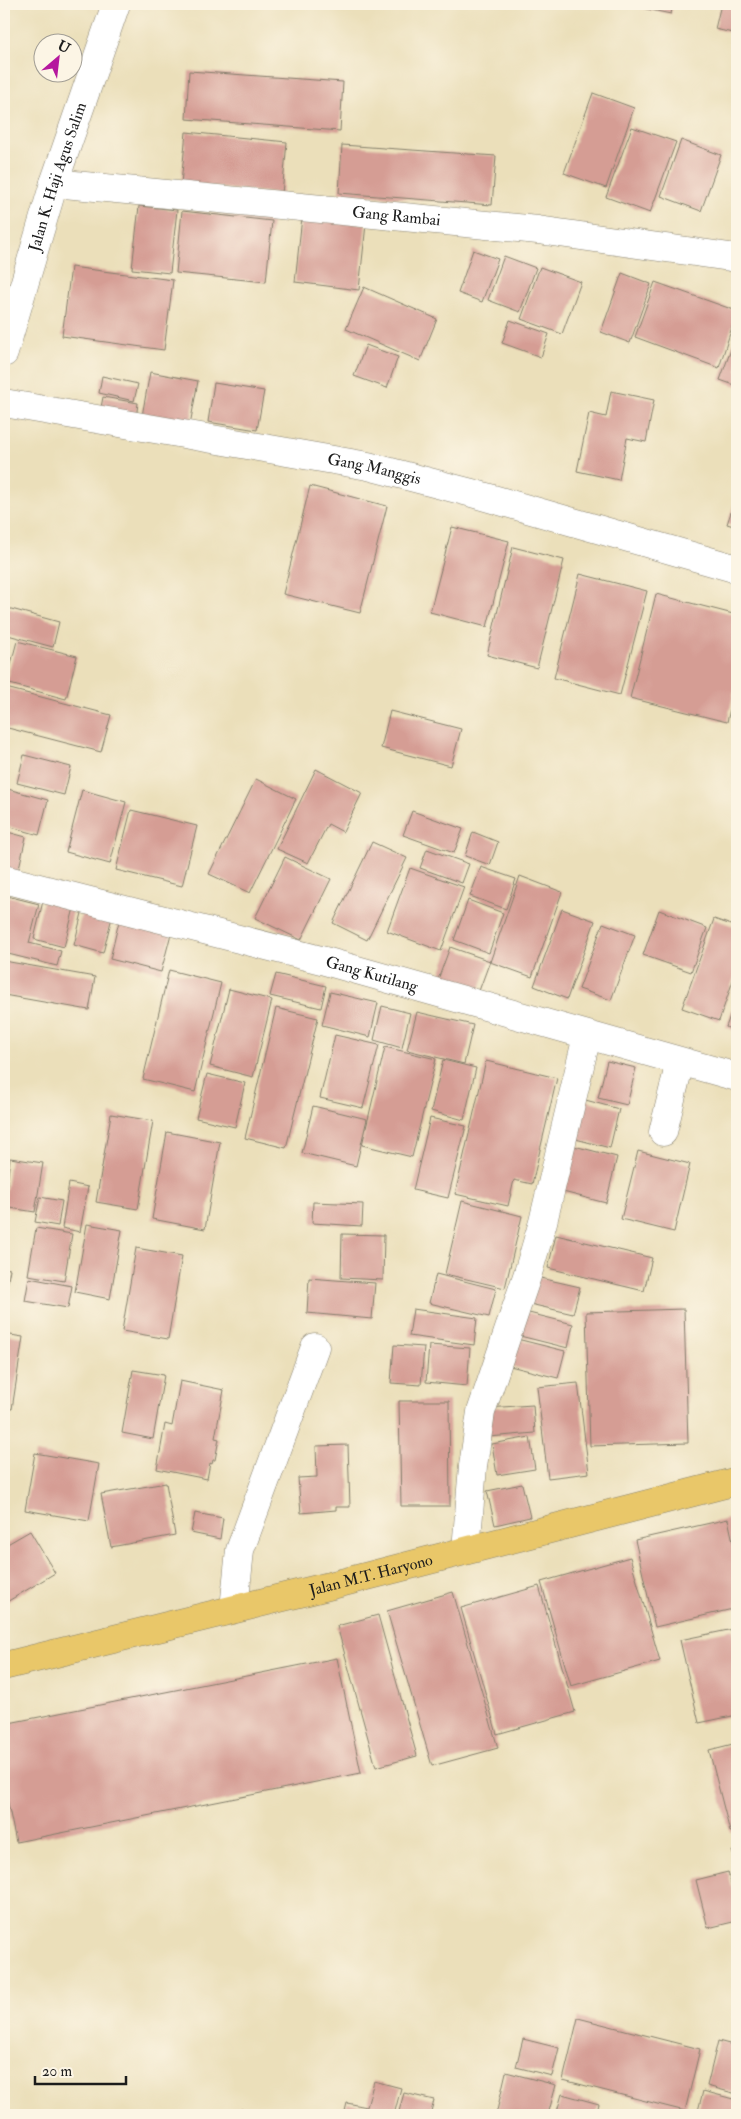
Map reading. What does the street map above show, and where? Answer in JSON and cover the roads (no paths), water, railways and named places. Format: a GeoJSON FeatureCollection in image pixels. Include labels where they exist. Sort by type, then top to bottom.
{"type":"FeatureCollection","features":[{"type":"Feature","properties":{"kind":"main road","name":"Jalan M.T. Haryono"},"geometry":{"type":"LineString","coordinates":[[4,1666],[737,1481]]}},
{"type":"Feature","properties":{"kind":"street","name":"Jalan K. Haji Agus Salim"},"geometry":{"type":"LineString","coordinates":[[4,353],[54,183],[116,4]]}},
{"type":"Feature","properties":{"kind":"street","name":"Gang Rambai"},"geometry":{"type":"LineString","coordinates":[[54,183],[538,230],[737,258]]}},
{"type":"Feature","properties":{"kind":"street","name":"Gang Manggis"},"geometry":{"type":"LineString","coordinates":[[4,403],[368,466],[472,493],[737,569]]}},
{"type":"Feature","properties":{"kind":"street","name":"Gang Kutilang"},"geometry":{"type":"LineString","coordinates":[[4,879],[325,961],[737,1077]]}},
{"type":"Feature","properties":{"kind":"street"},"geometry":{"type":"LineString","coordinates":[[466,1550],[473,1466],[480,1412],[528,1273],[543,1222],[587,1036]]}},
{"type":"Feature","properties":{"kind":"street"},"geometry":{"type":"LineString","coordinates":[[663,1132],[680,1062]]}},
{"type":"Feature","properties":{"kind":"street"},"geometry":{"type":"LineString","coordinates":[[234,1609],[240,1550],[315,1347]]}}]}
